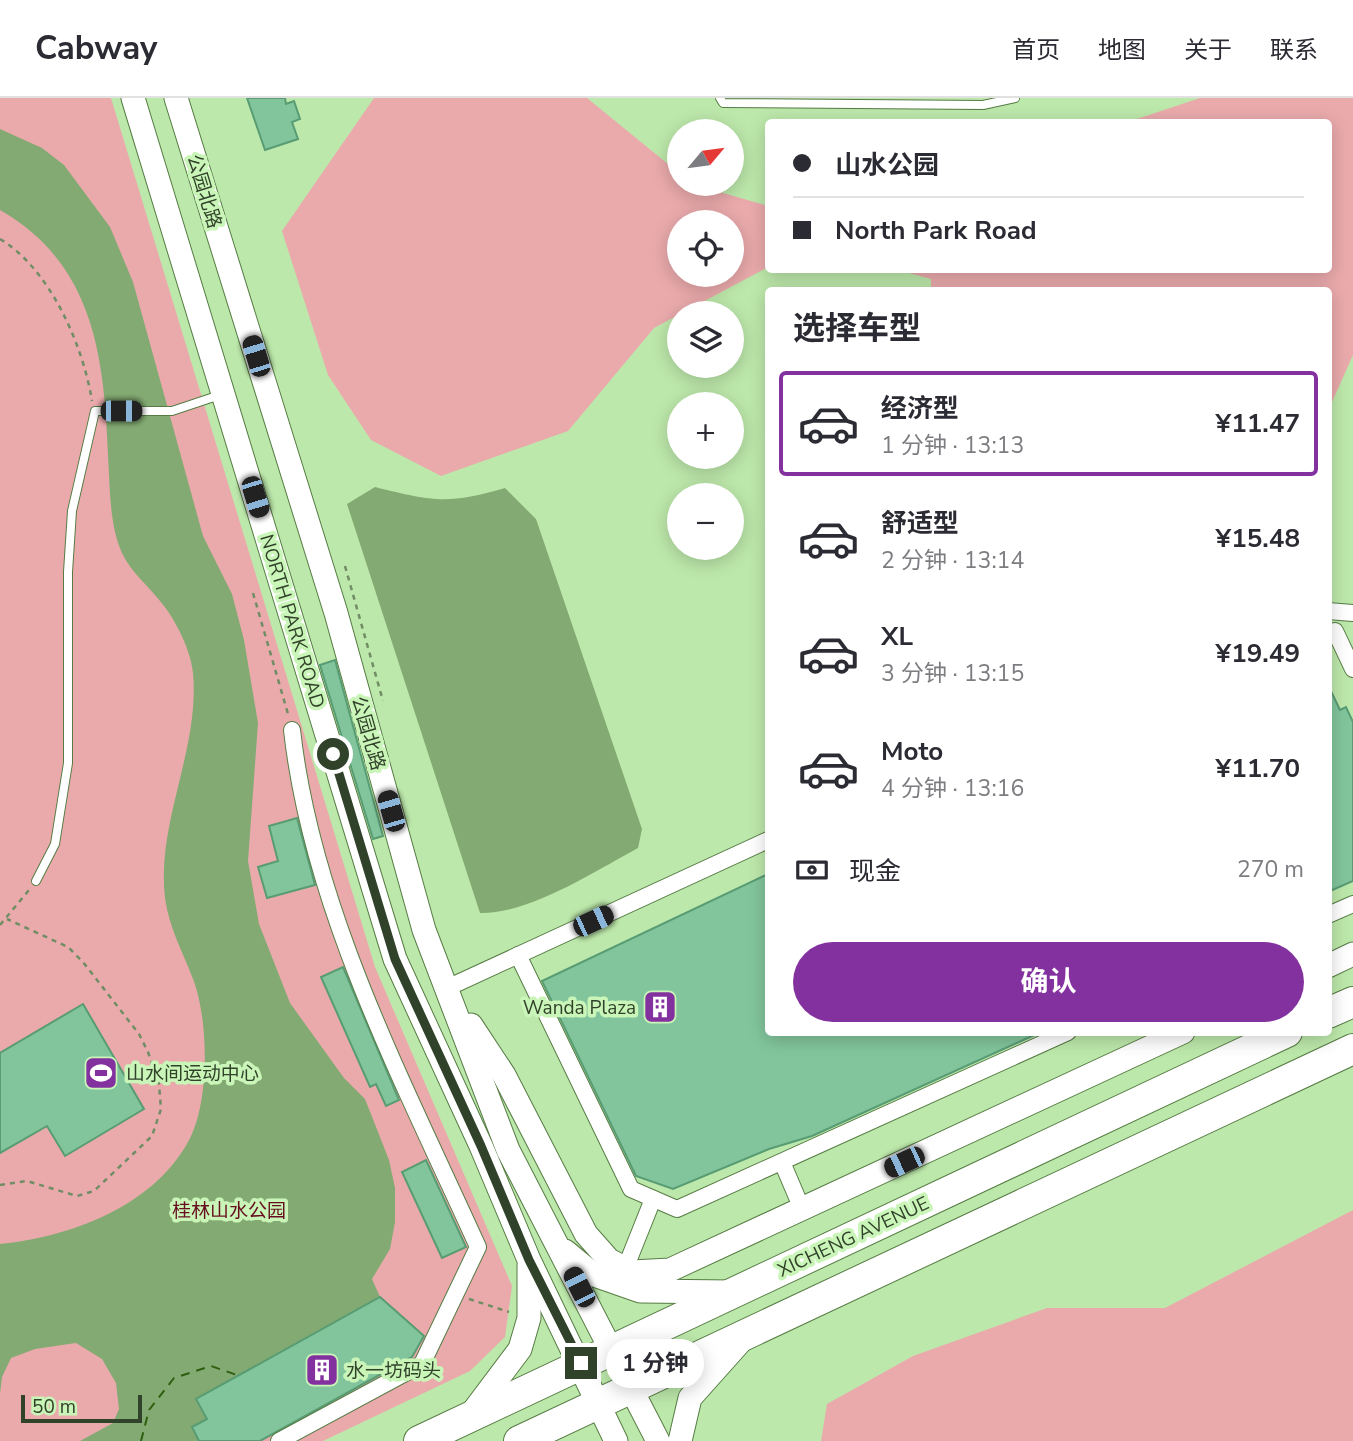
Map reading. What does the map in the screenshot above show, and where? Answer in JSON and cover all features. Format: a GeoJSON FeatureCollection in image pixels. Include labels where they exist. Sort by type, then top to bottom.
{"type":"FeatureCollection","features":[{"type":"Feature","properties":{"kind":"highway"},"geometry":{"type":"LineString","coordinates":[[1332,1011],[1353,1002]]}},
{"type":"Feature","properties":{"kind":"highway","name":"XICHENG AVENUE"},"geometry":{"type":"LineString","coordinates":[[419,1441],[1278,1036]]}},
{"type":"Feature","properties":{"kind":"highway"},"geometry":{"type":"LineString","coordinates":[[519,1441],[750,1330],[1353,1049]]}},
{"type":"Feature","properties":{"kind":"main road","name":"NORTH PARK ROAD"},"geometry":{"type":"LineString","coordinates":[[133,98],[395,959],[481,1146],[529,1260],[581,1363],[616,1441]]}},
{"type":"Feature","properties":{"kind":"main road","name":"公园北路"},"geometry":{"type":"LineString","coordinates":[[176,98],[335,613],[424,930],[508,1150],[658,1441]]}},
{"type":"Feature","properties":{"kind":"main road"},"geometry":{"type":"LineString","coordinates":[[1332,964],[1353,954]]}},
{"type":"Feature","properties":{"kind":"main road"},"geometry":{"type":"LineString","coordinates":[[447,988],[504,1075],[586,1234],[609,1260],[632,1272],[670,1270],[1174,1036]]}},
{"type":"Feature","properties":{"kind":"main road"},"geometry":{"type":"LineString","coordinates":[[558,1246],[594,1275],[640,1291],[733,1292]]}},
{"type":"Feature","properties":{"kind":"main road"},"geometry":{"type":"LineString","coordinates":[[468,1417],[520,1349],[529,1318],[529,1260]]}},
{"type":"Feature","properties":{"kind":"main road"},"geometry":{"type":"LineString","coordinates":[[680,1441],[690,1398],[750,1330]]}},
{"type":"Feature","properties":{"kind":"street"},"geometry":{"type":"LineString","coordinates":[[1332,611],[1353,613]]}},
{"type":"Feature","properties":{"kind":"street"},"geometry":{"type":"LineString","coordinates":[[1335,631],[1353,669]]}},
{"type":"Feature","properties":{"kind":"street"},"geometry":{"type":"LineString","coordinates":[[279,1441],[422,1364],[478,1247],[346,953],[296,765],[292,730]]}},
{"type":"Feature","properties":{"kind":"street"},"geometry":{"type":"LineString","coordinates":[[447,988],[765,841]]}},
{"type":"Feature","properties":{"kind":"street"},"geometry":{"type":"LineString","coordinates":[[1332,913],[1353,904]]}},
{"type":"Feature","properties":{"kind":"street"},"geometry":{"type":"LineString","coordinates":[[518,955],[631,1189],[677,1209],[1059,1036]]}},
{"type":"Feature","properties":{"kind":"street"},"geometry":{"type":"LineString","coordinates":[[782,1162],[802,1209]]}},
{"type":"Feature","properties":{"kind":"street"},"geometry":{"type":"LineString","coordinates":[[625,1269],[653,1199]]}},
{"type":"Feature","properties":{"kind":"lane"},"geometry":{"type":"LineString","coordinates":[[720,98],[723,103],[949,101],[983,105],[1014,98]]}},
{"type":"Feature","properties":{"kind":"lane"},"geometry":{"type":"LineString","coordinates":[[36,881],[54,844],[61,820],[68,763],[68,572],[72,511],[95,411],[172,411],[224,394]]}},
{"type":"Feature","properties":{"kind":"path"},"geometry":{"type":"LineString","coordinates":[[0,239],[40,279],[70,325],[88,377],[95,411]]}},
{"type":"Feature","properties":{"kind":"path"},"geometry":{"type":"LineString","coordinates":[[345,566],[383,701]]}},
{"type":"Feature","properties":{"kind":"path"},"geometry":{"type":"LineString","coordinates":[[253,593],[292,730]]}},
{"type":"Feature","properties":{"kind":"path"},"geometry":{"type":"LineString","coordinates":[[0,925],[36,881]]}},
{"type":"Feature","properties":{"kind":"path"},"geometry":{"type":"LineString","coordinates":[[0,1185],[36,1183],[74,1195],[94,1191],[152,1136],[160,1109],[159,1084],[139,1034],[83,962],[68,947],[7,919]]}},
{"type":"Feature","properties":{"kind":"path"},"geometry":{"type":"LineString","coordinates":[[455,1295],[529,1318]]}},
{"type":"Feature","properties":{"kind":"green space","name":"桂林山水公园"},"geometry":{"type":"Polygon","coordinates":[[[0,98],[111,98],[375,967],[512,1286],[505,1337],[470,1371],[323,1441],[0,1441],[0,98]]]}},
{"type":"Feature","properties":{"kind":"green space"},"geometry":{"type":"Polygon","coordinates":[[[374,98],[587,98],[667,163],[667,196],[733,196],[765,205],[765,269],[744,280],[744,210],[667,210],[667,287],[731,287],[704,301],[667,301],[667,321],[654,328],[568,431],[441,476],[371,440],[328,375],[282,231],[374,98]]]}},
{"type":"Feature","properties":{"kind":"green space"},"geometry":{"type":"Polygon","coordinates":[[[1200,98],[1353,98],[1353,355],[1332,402],[1332,287],[931,287],[931,279],[909,273],[1332,273],[1332,119],[1137,119],[1200,98]]]}},
{"type":"Feature","properties":{"kind":"green space"},"geometry":{"type":"Polygon","coordinates":[[[1353,1210],[1353,1441],[821,1441],[827,1404],[913,1356],[1047,1308],[1165,1308],[1353,1210]]]}},
{"type":"Feature","properties":{"kind":"shaded area"},"geometry":{"type":"Polygon","coordinates":[[[0,129],[42,148],[64,165],[110,227],[133,282],[203,536],[232,594],[244,640],[258,723],[248,861],[259,924],[290,1003],[344,1078],[365,1099],[389,1160],[395,1188],[395,1222],[390,1249],[372,1279],[380,1297],[197,1399],[207,1419],[192,1427],[199,1441],[80,1441],[113,1423],[119,1409],[116,1383],[102,1359],[76,1343],[35,1349],[11,1358],[2,1377],[0,1394],[0,1244],[81,1226],[131,1201],[153,1184],[172,1165],[195,1126],[205,1062],[198,996],[170,920],[165,898],[164,870],[172,814],[190,730],[193,702],[192,665],[174,621],[131,567],[118,542],[111,505],[103,383],[88,316],[74,285],[56,257],[31,232],[0,210],[0,129]]]}},
{"type":"Feature","properties":{"kind":"shaded area"},"geometry":{"type":"Polygon","coordinates":[[[375,487],[440,499],[468,497],[505,488],[536,519],[642,829],[638,848],[541,899],[499,911],[480,913],[347,504],[375,487]]]}},
{"type":"Feature","properties":{"kind":"building"},"geometry":{"type":"Polygon","coordinates":[[[247,98],[285,98],[286,104],[294,101],[300,119],[292,122],[298,139],[265,150],[247,98]]]}},
{"type":"Feature","properties":{"kind":"building"},"geometry":{"type":"Polygon","coordinates":[[[335,660],[383,836],[373,839],[320,665],[335,660]]]}},
{"type":"Feature","properties":{"kind":"building"},"geometry":{"type":"Polygon","coordinates":[[[1332,693],[1340,710],[1346,707],[1353,722],[1353,881],[1332,890],[1332,693]]]}},
{"type":"Feature","properties":{"kind":"building"},"geometry":{"type":"Polygon","coordinates":[[[297,818],[315,885],[267,898],[258,867],[278,861],[269,826],[297,818]]]}},
{"type":"Feature","properties":{"kind":"building","name":"Wanda Plaza"},"geometry":{"type":"Polygon","coordinates":[[[765,875],[765,1036],[1032,1036],[812,1136],[769,1149],[673,1189],[636,1176],[542,981],[765,875]]]}},
{"type":"Feature","properties":{"kind":"building"},"geometry":{"type":"Polygon","coordinates":[[[343,967],[399,1100],[386,1106],[376,1084],[370,1087],[321,977],[343,967]]]}},
{"type":"Feature","properties":{"kind":"building"},"geometry":{"type":"Polygon","coordinates":[[[83,1004],[144,1109],[65,1156],[47,1126],[0,1153],[0,1053],[83,1004]]]}},
{"type":"Feature","properties":{"kind":"building"},"geometry":{"type":"Polygon","coordinates":[[[426,1160],[466,1247],[442,1258],[402,1172],[426,1160]]]}},
{"type":"Feature","properties":{"kind":"building","name":"水一坊码头"},"geometry":{"type":"Polygon","coordinates":[[[380,1297],[424,1336],[412,1357],[260,1441],[199,1441],[192,1427],[207,1419],[196,1399],[380,1297]]]}},
{"type":"Feature","properties":{"kind":"ferry route"},"geometry":{"type":"LineString","coordinates":[[141,1441],[149,1410],[174,1378],[211,1366],[237,1375]]}},
{"type":"Feature","properties":{"kind":"place","name":"Wanda Plaza"},"geometry":{"type":"Point","coordinates":[660,1007]}},
{"type":"Feature","properties":{"kind":"place","name":"山水间运动中心"},"geometry":{"type":"Point","coordinates":[101,1073]}},
{"type":"Feature","properties":{"kind":"place","name":"水一坊码头"},"geometry":{"type":"Point","coordinates":[322,1370]}},
{"type":"Feature","properties":{"kind":"route"},"geometry":{"type":"LineString","coordinates":[[333,754],[395,959],[481,1146],[529,1260],[581,1363]]}}]}
